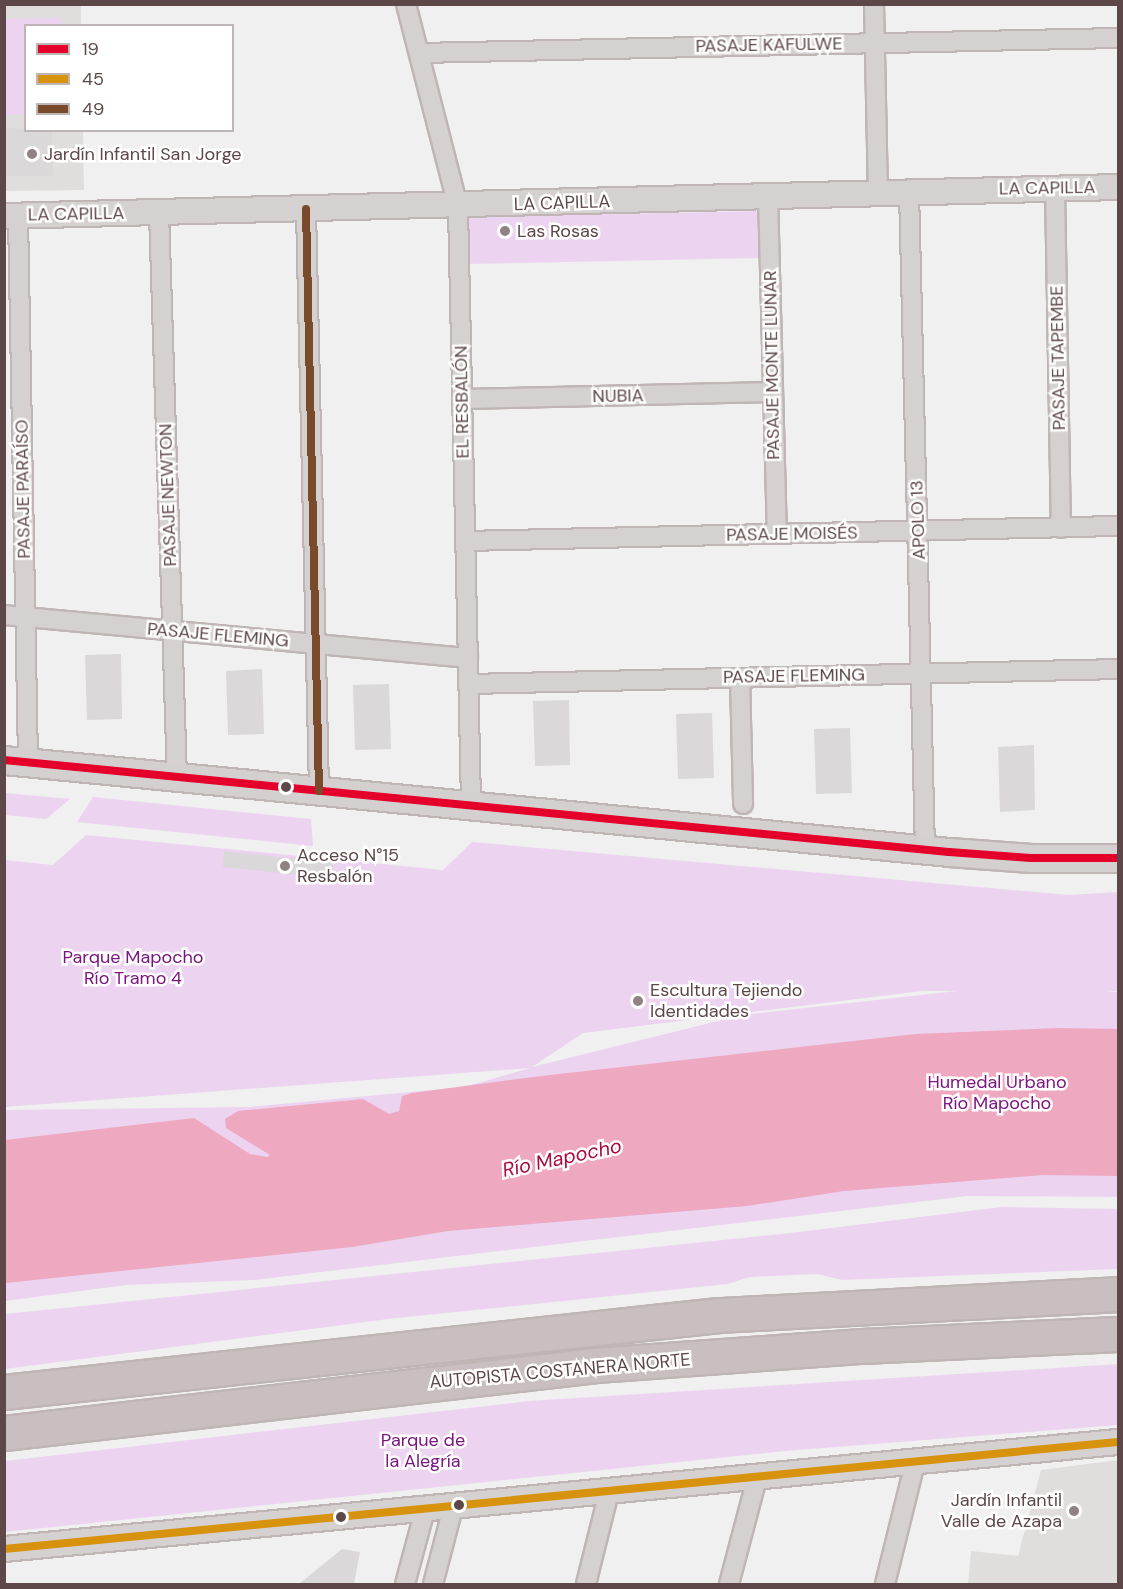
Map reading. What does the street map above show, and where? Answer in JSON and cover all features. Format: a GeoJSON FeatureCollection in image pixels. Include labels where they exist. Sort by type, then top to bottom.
{"type":"FeatureCollection","features":[{"type":"Feature","properties":{"kind":"highway"},"geometry":{"type":"LineString","coordinates":[[4,1392],[719,1315],[1119,1294]]}},
{"type":"Feature","properties":{"kind":"highway","name":"AUTOPISTA COSTANERA NORTE"},"geometry":{"type":"LineString","coordinates":[[4,1433],[596,1365],[862,1346],[1119,1334]]}},
{"type":"Feature","properties":{"kind":"main road"},"geometry":{"type":"LineString","coordinates":[[16,761],[925,850],[1031,858],[1119,858]]}},
{"type":"Feature","properties":{"kind":"street","name":"EL RESBALÓN"},"geometry":{"type":"LineString","coordinates":[[406,4],[458,207],[471,805]]}},
{"type":"Feature","properties":{"kind":"street"},"geometry":{"type":"LineString","coordinates":[[874,4],[878,192]]}},
{"type":"Feature","properties":{"kind":"street","name":"PASAJE KAFULWE"},"geometry":{"type":"LineString","coordinates":[[419,53],[1119,38]]}},
{"type":"Feature","properties":{"kind":"street","name":"LA CAPILLA"},"geometry":{"type":"LineString","coordinates":[[11,215],[458,207],[768,195],[1119,187]]}},
{"type":"Feature","properties":{"kind":"street","name":"PASAJE TAPEMBE"},"geometry":{"type":"LineString","coordinates":[[1055,188],[1061,528]]}},
{"type":"Feature","properties":{"kind":"street","name":"APOLO 13"},"geometry":{"type":"LineString","coordinates":[[909,191],[925,850]]}},
{"type":"Feature","properties":{"kind":"street","name":"PASAJE MONTE LUNAR"},"geometry":{"type":"LineString","coordinates":[[768,195],[777,534]]}},
{"type":"Feature","properties":{"kind":"street"},"geometry":{"type":"LineString","coordinates":[[306,209],[319,791]]}},
{"type":"Feature","properties":{"kind":"street","name":"PASAJE NEWTON"},"geometry":{"type":"LineString","coordinates":[[159,212],[177,777]]}},
{"type":"Feature","properties":{"kind":"street","name":"PASAJE PARAÍSO"},"geometry":{"type":"LineString","coordinates":[[11,215],[25,617],[16,761]]}},
{"type":"Feature","properties":{"kind":"street","name":"NUBIA"},"geometry":{"type":"LineString","coordinates":[[462,399],[773,392]]}},
{"type":"Feature","properties":{"kind":"street","name":"PASAJE MOISÉS"},"geometry":{"type":"LineString","coordinates":[[465,541],[1119,526]]}},
{"type":"Feature","properties":{"kind":"street","name":"PASAJE FLEMING"},"geometry":{"type":"LineString","coordinates":[[4,615],[468,658]]}},
{"type":"Feature","properties":{"kind":"street","name":"PASAJE FLEMING"},"geometry":{"type":"LineString","coordinates":[[469,684],[1119,669]]}},
{"type":"Feature","properties":{"kind":"street"},"geometry":{"type":"LineString","coordinates":[[740,678],[743,804]]}},
{"type":"Feature","properties":{"kind":"street"},"geometry":{"type":"LineString","coordinates":[[4,1549],[453,1508],[1119,1442]]}},
{"type":"Feature","properties":{"kind":"street"},"geometry":{"type":"LineString","coordinates":[[885,1584],[915,1463]]}},
{"type":"Feature","properties":{"kind":"street"},"geometry":{"type":"LineString","coordinates":[[729,1584],[757,1478]]}},
{"type":"Feature","properties":{"kind":"street"},"geometry":{"type":"LineString","coordinates":[[586,1584],[609,1492]]}},
{"type":"Feature","properties":{"kind":"street"},"geometry":{"type":"LineString","coordinates":[[433,1584],[453,1508]]}},
{"type":"Feature","properties":{"kind":"street"},"geometry":{"type":"LineString","coordinates":[[405,1584],[425,1510]]}},
{"type":"Feature","properties":{"kind":"shaded area"},"geometry":{"type":"Polygon","coordinates":[[[4,5],[81,5],[81,24],[24,24],[24,132],[83,132],[84,190],[5,191],[4,5]]]}},
{"type":"Feature","properties":{"kind":"shaded area","name":"Jardín Infantil Valle de Azapa"},"geometry":{"type":"Polygon","coordinates":[[[1118,1460],[1118,1584],[968,1584],[971,1551],[1018,1556],[1041,1470],[1118,1460]]]}},
{"type":"Feature","properties":{"kind":"green space"},"geometry":{"type":"Polygon","coordinates":[[[61,18],[62,24],[24,24],[24,115],[6,115],[5,19],[61,18]]]}},
{"type":"Feature","properties":{"kind":"green space"},"geometry":{"type":"Polygon","coordinates":[[[759,211],[760,258],[468,264],[466,217],[759,211]]]}},
{"type":"Feature","properties":{"kind":"green space"},"geometry":{"type":"Polygon","coordinates":[[[5,793],[70,799],[46,819],[5,815],[5,793]]]}},
{"type":"Feature","properties":{"kind":"green space"},"geometry":{"type":"Polygon","coordinates":[[[93,797],[311,819],[313,846],[77,822],[93,797]]]}},
{"type":"Feature","properties":{"kind":"green space","name":"Parque Mapocho Río Tramo 4"},"geometry":{"type":"Polygon","coordinates":[[[86,835],[443,870],[472,842],[1069,895],[1118,892],[1118,991],[1106,991],[1118,992],[1118,1197],[968,1196],[253,1280],[126,1285],[5,1301],[5,1110],[249,1107],[465,1087],[530,1068],[5,1107],[5,860],[53,865],[86,835]],[[922,991],[583,1033],[532,1067],[742,1015],[957,991],[922,991]]]}},
{"type":"Feature","properties":{"kind":"green space"},"geometry":{"type":"Polygon","coordinates":[[[1002,1207],[1118,1209],[1118,1269],[842,1280],[817,1274],[750,1277],[728,1284],[388,1319],[5,1369],[5,1314],[782,1234],[1002,1207]]]}},
{"type":"Feature","properties":{"kind":"green space","name":"Parque de la Alegría"},"geometry":{"type":"Polygon","coordinates":[[[1118,1364],[1118,1425],[785,1451],[5,1532],[5,1461],[529,1401],[1118,1364]]]}},
{"type":"Feature","properties":{"kind":"water","name":"Humedal Urbano Río Mapocho"},"geometry":{"type":"Polygon","coordinates":[[[1058,1028],[1118,1029],[1118,1176],[1043,1175],[844,1191],[747,1206],[448,1231],[352,1247],[5,1283],[5,1140],[194,1118],[250,1154],[267,1157],[270,1155],[226,1128],[225,1119],[238,1111],[363,1099],[389,1114],[399,1111],[402,1096],[412,1093],[541,1076],[916,1034],[1058,1028]]]}},
{"type":"Feature","properties":{"kind":"building"},"geometry":{"type":"Polygon","coordinates":[[[4,128],[24,129],[24,132],[52,132],[53,176],[4,176],[4,128]]]}},
{"type":"Feature","properties":{"kind":"building"},"geometry":{"type":"Polygon","coordinates":[[[121,654],[122,719],[87,720],[85,655],[121,654]]]}},
{"type":"Feature","properties":{"kind":"building"},"geometry":{"type":"Polygon","coordinates":[[[262,669],[264,734],[228,735],[226,671],[262,669]]]}},
{"type":"Feature","properties":{"kind":"building"},"geometry":{"type":"Polygon","coordinates":[[[389,684],[391,749],[355,750],[353,685],[389,684]]]}},
{"type":"Feature","properties":{"kind":"building"},"geometry":{"type":"Polygon","coordinates":[[[569,700],[570,765],[535,766],[533,701],[569,700]]]}},
{"type":"Feature","properties":{"kind":"building"},"geometry":{"type":"Polygon","coordinates":[[[712,713],[714,778],[678,779],[676,714],[712,713]]]}},
{"type":"Feature","properties":{"kind":"building"},"geometry":{"type":"Polygon","coordinates":[[[850,728],[852,793],[816,794],[814,729],[850,728]]]}},
{"type":"Feature","properties":{"kind":"building"},"geometry":{"type":"Polygon","coordinates":[[[1034,745],[1035,810],[1000,812],[998,747],[1034,745]]]}},
{"type":"Feature","properties":{"kind":"building","name":"Acceso N°15 Resbalón"},"geometry":{"type":"Polygon","coordinates":[[[224,851],[333,863],[331,878],[223,867],[224,851]]]}},
{"type":"Feature","properties":{"kind":"building"},"geometry":{"type":"Polygon","coordinates":[[[342,1549],[360,1552],[354,1584],[299,1584],[342,1549]]]}},
{"type":"Feature","properties":{"kind":"transit line","name":"49"},"geometry":{"type":"LineString","coordinates":[[306,209],[319,791]]}},
{"type":"Feature","properties":{"kind":"transit line","name":"19"},"geometry":{"type":"LineString","coordinates":[[4,760],[949,852],[1031,858],[1118,858]]}},
{"type":"Feature","properties":{"kind":"transit line","name":"45"},"geometry":{"type":"LineString","coordinates":[[4,1549],[1118,1442]]}},
{"type":"Feature","properties":{"kind":"place","name":"Jardín Infantil San Jorge"},"geometry":{"type":"Point","coordinates":[32,154]}},
{"type":"Feature","properties":{"kind":"place","name":"Las Rosas"},"geometry":{"type":"Point","coordinates":[505,231]}},
{"type":"Feature","properties":{"kind":"place","name":"Acceso N°15 Resbalón"},"geometry":{"type":"Point","coordinates":[285,866]}},
{"type":"Feature","properties":{"kind":"place","name":"Escultura Tejiendo Identidades"},"geometry":{"type":"Point","coordinates":[638,1001]}},
{"type":"Feature","properties":{"kind":"place","name":"Jardín Infantil Valle de Azapa"},"geometry":{"type":"Point","coordinates":[1074,1511]}},
{"type":"Feature","properties":{"kind":"water label","name":"Río Mapocho"},"geometry":{"type":"Point","coordinates":[562,1158]}}]}
